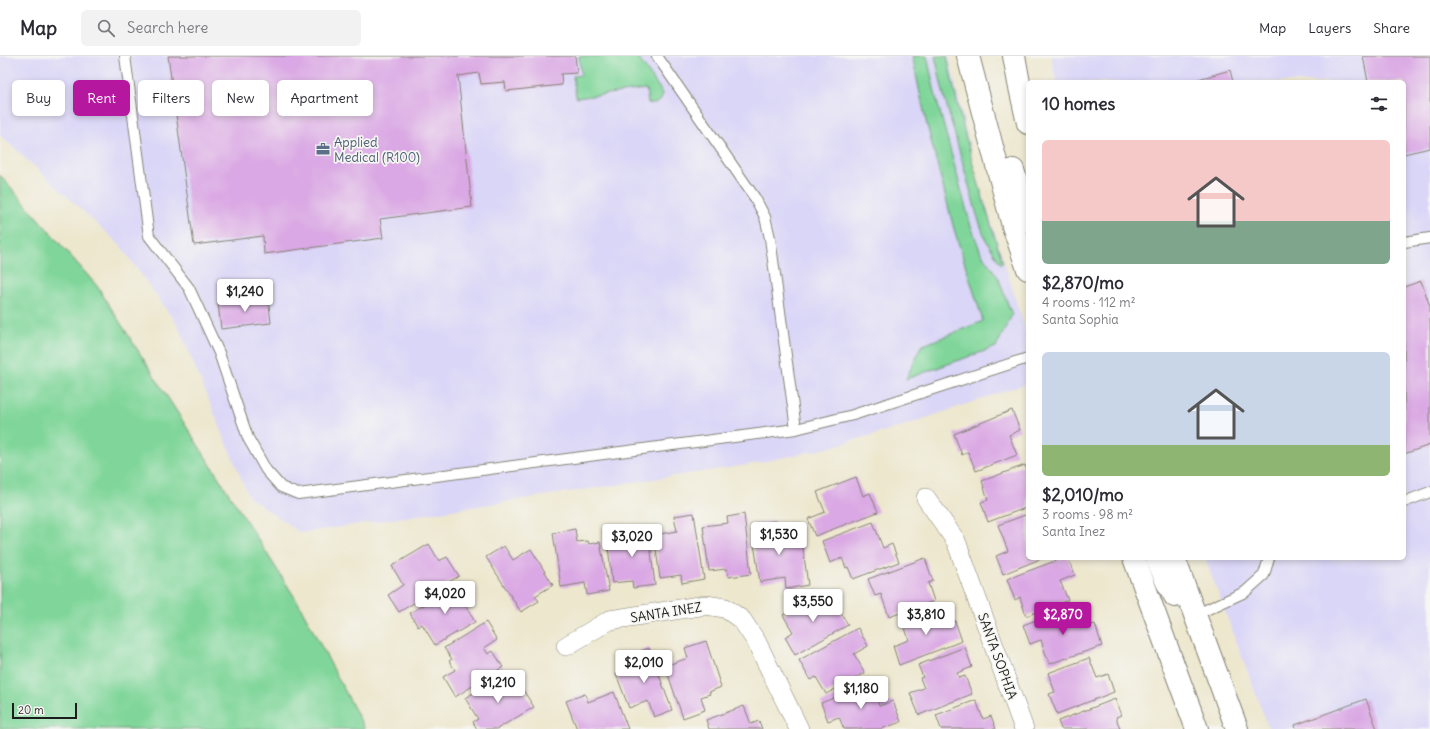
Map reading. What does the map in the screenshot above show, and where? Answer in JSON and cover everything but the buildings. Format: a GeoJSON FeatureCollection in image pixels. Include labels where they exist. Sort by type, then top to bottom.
{"type":"FeatureCollection","features":[{"type":"Feature","properties":{"kind":"main road"},"geometry":{"type":"LineString","coordinates":[[1014,56],[1026,114]]}},
{"type":"Feature","properties":{"kind":"main road"},"geometry":{"type":"LineString","coordinates":[[968,58],[986,85],[1026,214]]}},
{"type":"Feature","properties":{"kind":"main road"},"geometry":{"type":"LineString","coordinates":[[968,58],[1013,226],[1026,263]]}},
{"type":"Feature","properties":{"kind":"main road"},"geometry":{"type":"LineString","coordinates":[[1135,560],[1197,729]]}},
{"type":"Feature","properties":{"kind":"main road"},"geometry":{"type":"LineString","coordinates":[[1158,560],[1176,599],[1195,615]]}},
{"type":"Feature","properties":{"kind":"main road"},"geometry":{"type":"LineString","coordinates":[[1175,560],[1237,729]]}},
{"type":"Feature","properties":{"kind":"street","name":"SANTA SOPHIA"},"geometry":{"type":"LineString","coordinates":[[926,498],[956,541],[1024,729]]}},
{"type":"Feature","properties":{"kind":"street","name":"SANTA INEZ"},"geometry":{"type":"LineString","coordinates":[[566,646],[610,620],[706,605],[726,608],[742,620],[756,641],[799,729]]}},
{"type":"Feature","properties":{"kind":"lane"},"geometry":{"type":"LineString","coordinates":[[125,56],[149,236],[189,288],[219,353],[248,438],[266,470],[281,487],[298,494],[524,463],[796,429],[853,415],[1026,359]]}},
{"type":"Feature","properties":{"kind":"lane"},"geometry":{"type":"LineString","coordinates":[[657,56],[755,198],[765,217],[770,238],[796,429]]}},
{"type":"Feature","properties":{"kind":"lane"},"geometry":{"type":"LineString","coordinates":[[1406,242],[1430,238]]}},
{"type":"Feature","properties":{"kind":"lane"},"geometry":{"type":"LineString","coordinates":[[1406,501],[1430,492]]}},
{"type":"Feature","properties":{"kind":"lane"},"geometry":{"type":"LineString","coordinates":[[1195,615],[1245,592],[1264,574],[1268,560]]}},
{"type":"Feature","properties":{"kind":"shaded area"},"geometry":{"type":"Polygon","coordinates":[[[0,56],[949,56],[974,166],[1026,333],[1026,384],[897,428],[820,450],[747,465],[301,533],[249,497],[178,326],[120,245],[0,135],[0,56]]]}},
{"type":"Feature","properties":{"kind":"shaded area"},"geometry":{"type":"Polygon","coordinates":[[[1051,56],[1430,56],[1430,729],[1269,729],[1206,560],[1406,560],[1406,80],[1056,80],[1051,56]]]}},
{"type":"Feature","properties":{"kind":"green space"},"geometry":{"type":"Polygon","coordinates":[[[579,56],[637,56],[660,89],[662,94],[661,100],[652,104],[648,103],[646,89],[576,98],[573,76],[581,75],[579,56]]]}},
{"type":"Feature","properties":{"kind":"green space"},"geometry":{"type":"Polygon","coordinates":[[[912,56],[927,56],[936,97],[970,223],[981,253],[998,277],[1012,315],[996,347],[906,379],[921,346],[983,321],[954,229],[926,121],[912,56]]]}},
{"type":"Feature","properties":{"kind":"green space"},"geometry":{"type":"Polygon","coordinates":[[[935,56],[947,56],[972,160],[1003,263],[1000,263],[985,238],[977,215],[943,92],[935,56]]]}},
{"type":"Feature","properties":{"kind":"green space"},"geometry":{"type":"Polygon","coordinates":[[[0,175],[97,286],[299,604],[365,729],[0,729],[0,175]]]}},
{"type":"Feature","properties":{"kind":"place","name":"Applied Medical (R100)"},"geometry":{"type":"Point","coordinates":[323,149]}}]}
